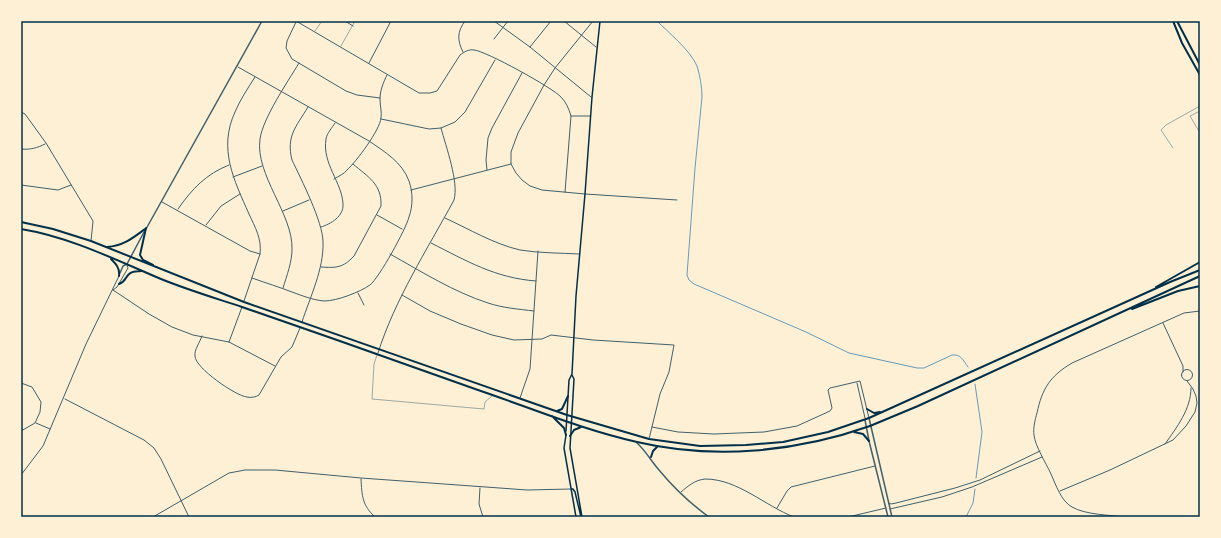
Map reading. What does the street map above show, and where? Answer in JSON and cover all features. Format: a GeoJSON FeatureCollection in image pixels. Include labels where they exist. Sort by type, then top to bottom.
{"type":"FeatureCollection","features":[{"type":"Feature","properties":{"kind":"main road"},"geometry":{"type":"LineString","coordinates":[[581,517],[571,453],[570,436],[574,379],[572,375],[592,97],[600,21]]}},
{"type":"Feature","properties":{"kind":"main road"},"geometry":{"type":"LineString","coordinates":[[1173,21],[1182,43],[1200,75]]}},
{"type":"Feature","properties":{"kind":"main road"},"geometry":{"type":"LineString","coordinates":[[1177,21],[1200,65]]}},
{"type":"Feature","properties":{"kind":"main road"},"geometry":{"type":"LineString","coordinates":[[21,222],[53,229],[91,241],[244,302],[379,348],[571,417],[649,439],[700,446],[746,446],[775,443],[828,432],[865,420],[1200,270]]}},
{"type":"Feature","properties":{"kind":"main road"},"geometry":{"type":"LineString","coordinates":[[105,247],[123,244],[146,228]]}},
{"type":"Feature","properties":{"kind":"main road"},"geometry":{"type":"LineString","coordinates":[[146,228],[140,255],[143,260],[157,267]]}},
{"type":"Feature","properties":{"kind":"main road"},"geometry":{"type":"LineString","coordinates":[[21,229],[47,235],[127,264],[170,282],[300,327],[377,356],[611,436],[657,446],[717,452],[754,451],[815,442],[870,426],[918,406],[1200,276]]}},
{"type":"Feature","properties":{"kind":"main road"},"geometry":{"type":"LineString","coordinates":[[110,258],[118,267],[119,276]]}},
{"type":"Feature","properties":{"kind":"main road"},"geometry":{"type":"LineString","coordinates":[[1149,292],[1200,262]]}},
{"type":"Feature","properties":{"kind":"main road"},"geometry":{"type":"LineString","coordinates":[[118,284],[122,283],[128,274],[143,271]]}},
{"type":"Feature","properties":{"kind":"main road"},"geometry":{"type":"LineString","coordinates":[[1112,316],[1178,291],[1200,286]]}},
{"type":"Feature","properties":{"kind":"main road"},"geometry":{"type":"LineString","coordinates":[[572,375],[569,380],[564,448],[576,517]]}},
{"type":"Feature","properties":{"kind":"main road"},"geometry":{"type":"LineString","coordinates":[[556,411],[562,409],[568,396]]}},
{"type":"Feature","properties":{"kind":"main road"},"geometry":{"type":"LineString","coordinates":[[867,409],[874,413],[881,412]]}},
{"type":"Feature","properties":{"kind":"main road"},"geometry":{"type":"LineString","coordinates":[[551,416],[564,428],[566,435]]}},
{"type":"Feature","properties":{"kind":"main road"},"geometry":{"type":"LineString","coordinates":[[570,436],[576,429],[583,426]]}},
{"type":"Feature","properties":{"kind":"main road"},"geometry":{"type":"LineString","coordinates":[[853,432],[863,434],[869,441]]}},
{"type":"Feature","properties":{"kind":"main road"},"geometry":{"type":"LineString","coordinates":[[650,457],[657,446]]}},
{"type":"Feature","properties":{"kind":"main road"},"geometry":{"type":"LineString","coordinates":[[571,489],[575,492],[581,517]]}},
{"type":"Feature","properties":{"kind":"street"},"geometry":{"type":"LineString","coordinates":[[113,290],[113,285],[123,266],[127,264],[131,257],[262,21]]}},
{"type":"Feature","properties":{"kind":"street"},"geometry":{"type":"LineString","coordinates":[[380,98],[357,95],[292,59],[286,48],[287,41],[296,21],[387,75],[425,94],[434,92],[440,88],[464,52],[473,49],[496,59],[544,84],[561,97],[567,105],[571,116],[565,192]]}},
{"type":"Feature","properties":{"kind":"street"},"geometry":{"type":"LineString","coordinates":[[345,21],[353,26]]}},
{"type":"Feature","properties":{"kind":"street"},"geometry":{"type":"LineString","coordinates":[[368,64],[391,21]]}},
{"type":"Feature","properties":{"kind":"street"},"geometry":{"type":"LineString","coordinates":[[464,52],[459,44],[458,34],[465,21]]}},
{"type":"Feature","properties":{"kind":"street"},"geometry":{"type":"LineString","coordinates":[[494,21],[592,97]]}},
{"type":"Feature","properties":{"kind":"street"},"geometry":{"type":"LineString","coordinates":[[494,39],[508,21]]}},
{"type":"Feature","properties":{"kind":"street"},"geometry":{"type":"LineString","coordinates":[[530,48],[551,21]]}},
{"type":"Feature","properties":{"kind":"street"},"geometry":{"type":"LineString","coordinates":[[564,21],[597,48]]}},
{"type":"Feature","properties":{"kind":"street"},"geometry":{"type":"LineString","coordinates":[[593,21],[544,84],[518,133],[511,152],[511,164],[522,180],[530,186],[542,190],[677,200]]}},
{"type":"Feature","properties":{"kind":"street"},"geometry":{"type":"LineString","coordinates":[[381,120],[429,129],[441,128],[455,122],[464,112],[496,59]]}},
{"type":"Feature","properties":{"kind":"street"},"geometry":{"type":"LineString","coordinates":[[282,289],[291,260],[291,236],[263,166],[259,148],[263,127],[299,64]]}},
{"type":"Feature","properties":{"kind":"street"},"geometry":{"type":"LineString","coordinates":[[238,66],[369,141],[396,160],[409,181],[412,204],[410,217],[377,277],[370,284],[357,292],[325,301],[310,298],[252,278]]}},
{"type":"Feature","properties":{"kind":"street"},"geometry":{"type":"LineString","coordinates":[[487,170],[486,160],[488,138],[522,73]]}},
{"type":"Feature","properties":{"kind":"street"},"geometry":{"type":"LineString","coordinates":[[334,179],[346,172],[353,164],[381,120],[380,98],[382,87],[387,75]]}},
{"type":"Feature","properties":{"kind":"street"},"geometry":{"type":"LineString","coordinates":[[244,302],[261,247],[260,239],[240,194],[229,164],[229,131],[235,112],[255,76]]}},
{"type":"Feature","properties":{"kind":"street"},"geometry":{"type":"LineString","coordinates":[[302,322],[320,267],[323,242],[320,227],[292,160],[290,149],[291,136],[308,107]]}},
{"type":"Feature","properties":{"kind":"street"},"geometry":{"type":"LineString","coordinates":[[21,112],[25,114],[46,143],[93,221],[91,241]]}},
{"type":"Feature","properties":{"kind":"street"},"geometry":{"type":"LineString","coordinates":[[571,116],[591,116]]}},
{"type":"Feature","properties":{"kind":"street"},"geometry":{"type":"LineString","coordinates":[[320,227],[335,220],[341,213],[344,205],[330,170],[326,146],[326,137],[335,122]]}},
{"type":"Feature","properties":{"kind":"street"},"geometry":{"type":"LineString","coordinates":[[377,356],[390,319],[454,200],[456,193],[441,128]]}},
{"type":"Feature","properties":{"kind":"street"},"geometry":{"type":"LineString","coordinates":[[21,149],[28,150],[38,148],[46,143]]}},
{"type":"Feature","properties":{"kind":"street"},"geometry":{"type":"LineString","coordinates":[[178,210],[187,196],[198,184],[212,173],[229,164]]}},
{"type":"Feature","properties":{"kind":"street"},"geometry":{"type":"LineString","coordinates":[[320,267],[334,268],[344,265],[354,256],[381,206],[380,192],[377,185],[353,164]]}},
{"type":"Feature","properties":{"kind":"street"},"geometry":{"type":"LineString","coordinates":[[411,190],[511,164]]}},
{"type":"Feature","properties":{"kind":"street"},"geometry":{"type":"LineString","coordinates":[[233,177],[263,166]]}},
{"type":"Feature","properties":{"kind":"street"},"geometry":{"type":"LineString","coordinates":[[21,186],[58,190],[72,185]]}},
{"type":"Feature","properties":{"kind":"street"},"geometry":{"type":"LineString","coordinates":[[205,225],[221,206],[240,194]]}},
{"type":"Feature","properties":{"kind":"street"},"geometry":{"type":"LineString","coordinates":[[282,212],[310,200]]}},
{"type":"Feature","properties":{"kind":"street"},"geometry":{"type":"LineString","coordinates":[[162,202],[250,251],[260,254]]}},
{"type":"Feature","properties":{"kind":"street"},"geometry":{"type":"LineString","coordinates":[[377,215],[403,230]]}},
{"type":"Feature","properties":{"kind":"street"},"geometry":{"type":"LineString","coordinates":[[445,217],[480,235],[521,250],[580,254]]}},
{"type":"Feature","properties":{"kind":"street"},"geometry":{"type":"LineString","coordinates":[[431,242],[477,266],[500,275],[518,280],[536,281]]}},
{"type":"Feature","properties":{"kind":"street"},"geometry":{"type":"LineString","coordinates":[[520,398],[530,369],[538,251]]}},
{"type":"Feature","properties":{"kind":"street"},"geometry":{"type":"LineString","coordinates":[[390,254],[466,295],[488,303],[534,311]]}},
{"type":"Feature","properties":{"kind":"street"},"geometry":{"type":"LineString","coordinates":[[21,475],[43,446],[86,344],[113,290],[128,268],[127,264]]}},
{"type":"Feature","properties":{"kind":"street"},"geometry":{"type":"LineString","coordinates":[[113,290],[161,321],[184,332],[229,342],[275,366]]}},
{"type":"Feature","properties":{"kind":"street"},"geometry":{"type":"LineString","coordinates":[[357,292],[364,305]]}},
{"type":"Feature","properties":{"kind":"street"},"geometry":{"type":"LineString","coordinates":[[402,295],[455,322],[486,333],[514,340],[542,339],[551,335],[674,345],[669,372],[660,394],[649,439]]}},
{"type":"Feature","properties":{"kind":"street"},"geometry":{"type":"LineString","coordinates":[[229,342],[242,307]]}},
{"type":"Feature","properties":{"kind":"street"},"geometry":{"type":"LineString","coordinates":[[1126,517],[1081,511],[1071,507],[1063,499],[1034,435],[1035,423],[1043,392],[1053,376],[1061,369],[1072,363],[1184,313],[1200,311]]}},
{"type":"Feature","properties":{"kind":"street"},"geometry":{"type":"LineString","coordinates":[[1059,492],[1171,441],[1183,429],[1195,412],[1196,400],[1191,385],[1183,378],[1183,366],[1163,322]]}},
{"type":"Feature","properties":{"kind":"street"},"geometry":{"type":"LineString","coordinates":[[202,336],[195,356],[200,366],[222,384],[241,395],[248,397],[259,395],[275,366],[292,347],[300,327]]}},
{"type":"Feature","properties":{"kind":"street"},"geometry":{"type":"LineString","coordinates":[[1165,444],[1188,406],[1191,398],[1191,379],[1193,374],[1183,366]]}},
{"type":"Feature","properties":{"kind":"street"},"geometry":{"type":"LineString","coordinates":[[1183,372],[1185,370],[1189,370]]}},
{"type":"Feature","properties":{"kind":"street"},"geometry":{"type":"LineString","coordinates":[[1187,381],[1191,379]]}},
{"type":"Feature","properties":{"kind":"street"},"geometry":{"type":"LineString","coordinates":[[652,427],[701,434],[735,434],[778,430],[797,426],[828,413],[832,408],[829,389],[860,381],[892,517]]}},
{"type":"Feature","properties":{"kind":"street"},"geometry":{"type":"LineString","coordinates":[[857,382],[869,441],[888,517]]}},
{"type":"Feature","properties":{"kind":"street"},"geometry":{"type":"LineString","coordinates":[[21,383],[32,387],[41,402],[40,412],[36,423],[21,431]]}},
{"type":"Feature","properties":{"kind":"street"},"geometry":{"type":"LineString","coordinates":[[64,399],[134,434],[154,448],[167,470],[189,517]]}},
{"type":"Feature","properties":{"kind":"street"},"geometry":{"type":"LineString","coordinates":[[36,423],[50,430]]}},
{"type":"Feature","properties":{"kind":"street"},"geometry":{"type":"LineString","coordinates":[[637,442],[660,472],[680,493],[709,517]]}},
{"type":"Feature","properties":{"kind":"street"},"geometry":{"type":"LineString","coordinates":[[888,503],[896,504],[966,484],[983,478],[1040,451]]}},
{"type":"Feature","properties":{"kind":"street"},"geometry":{"type":"LineString","coordinates":[[890,510],[967,489],[1043,457]]}},
{"type":"Feature","properties":{"kind":"street"},"geometry":{"type":"LineString","coordinates":[[776,508],[787,490],[791,487],[875,466]]}},
{"type":"Feature","properties":{"kind":"street"},"geometry":{"type":"LineString","coordinates":[[153,517],[229,473],[245,470],[275,470],[361,478],[531,490],[571,489]]}},
{"type":"Feature","properties":{"kind":"street"},"geometry":{"type":"LineString","coordinates":[[361,478],[364,504],[375,517]]}},
{"type":"Feature","properties":{"kind":"street"},"geometry":{"type":"LineString","coordinates":[[680,493],[690,484],[705,480],[728,484],[741,489],[793,517]]}},
{"type":"Feature","properties":{"kind":"street"},"geometry":{"type":"LineString","coordinates":[[480,487],[479,504],[483,517]]}},
{"type":"Feature","properties":{"kind":"street"},"geometry":{"type":"LineString","coordinates":[[884,502],[890,510]]}},
{"type":"Feature","properties":{"kind":"street"},"geometry":{"type":"LineString","coordinates":[[848,517],[886,508]]}},
{"type":"Feature","properties":{"kind":"lane"},"geometry":{"type":"LineString","coordinates":[[315,32],[322,21]]}},
{"type":"Feature","properties":{"kind":"lane"},"geometry":{"type":"LineString","coordinates":[[340,47],[355,21]]}},
{"type":"Feature","properties":{"kind":"lane"},"geometry":{"type":"LineString","coordinates":[[1172,148],[1161,130],[1166,125],[1200,106]]}},
{"type":"Feature","properties":{"kind":"lane"},"geometry":{"type":"LineString","coordinates":[[1200,110],[1190,116],[1200,133]]}},
{"type":"Feature","properties":{"kind":"lane"},"geometry":{"type":"LineString","coordinates":[[377,356],[374,364],[375,368],[372,399],[484,410],[485,402],[493,395]]}},
{"type":"Feature","properties":{"kind":"waterway"},"geometry":{"type":"LineString","coordinates":[[657,21],[679,42],[694,60],[697,66],[701,85],[702,97],[687,275],[689,280],[694,284],[806,332],[849,353],[917,368],[924,368],[952,355],[958,355],[968,367]]}},
{"type":"Feature","properties":{"kind":"waterway"},"geometry":{"type":"LineString","coordinates":[[975,384],[982,432],[976,478]]}},
{"type":"Feature","properties":{"kind":"waterway"},"geometry":{"type":"LineString","coordinates":[[966,517],[973,503],[975,489]]}}]}
